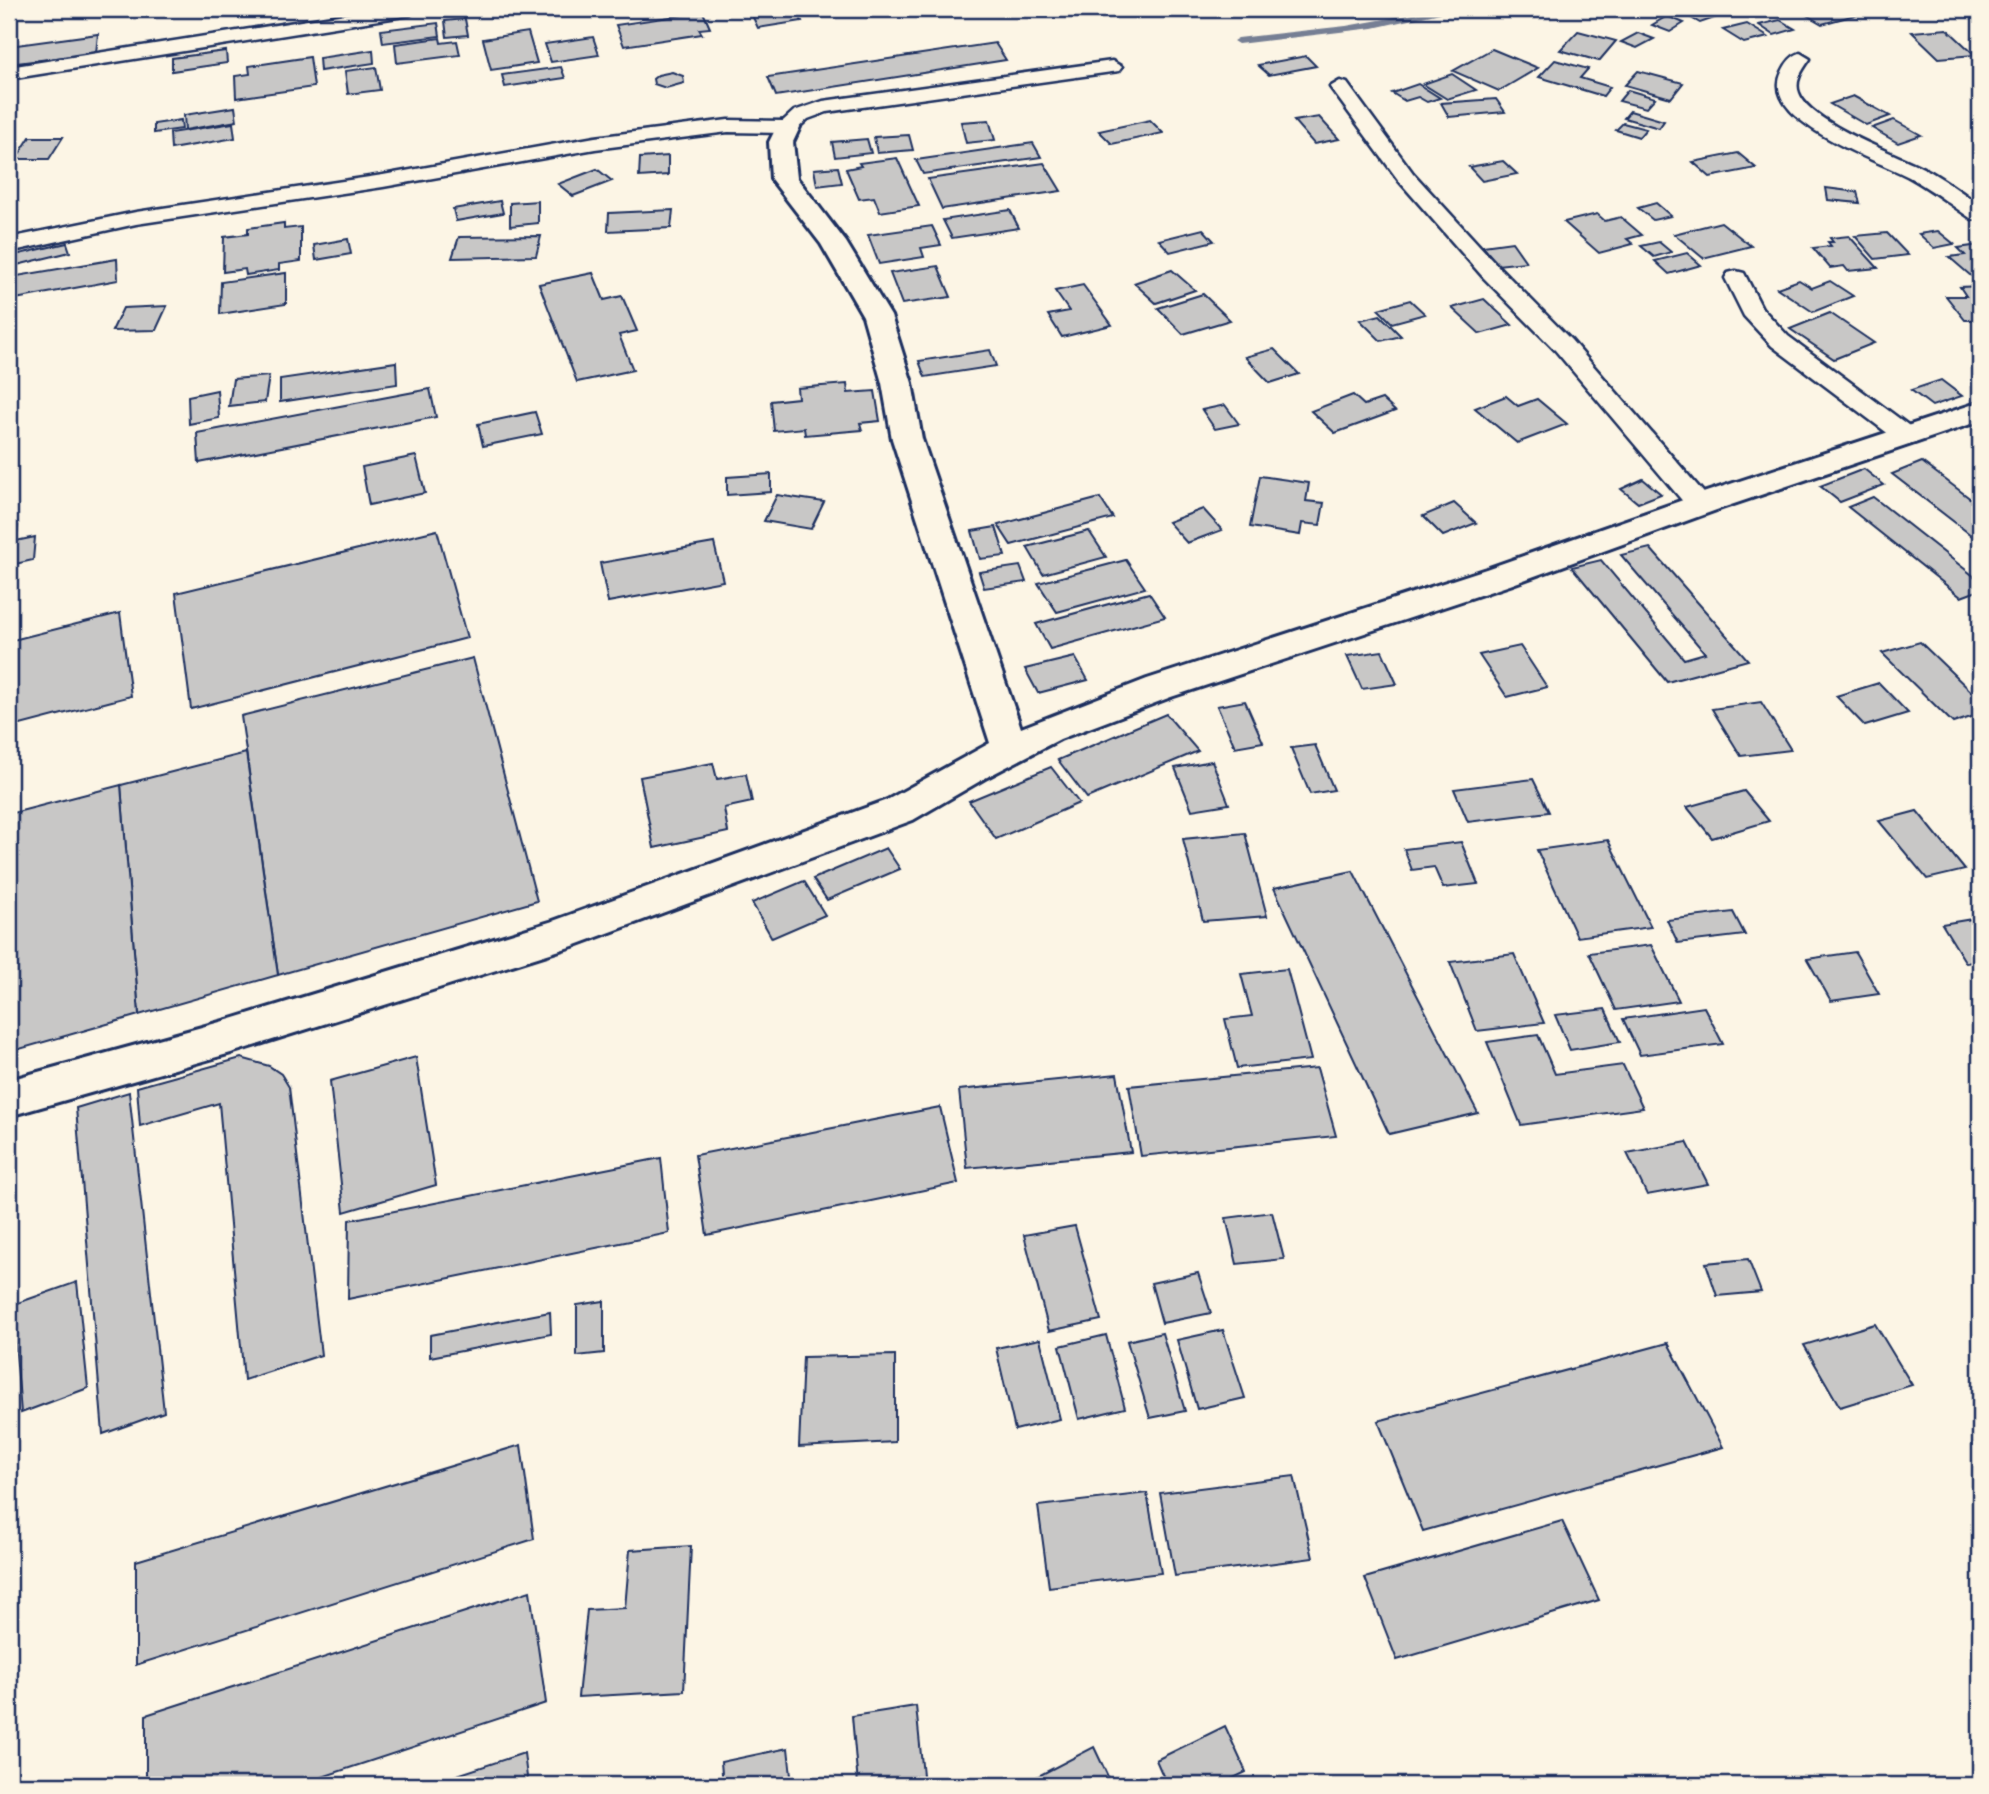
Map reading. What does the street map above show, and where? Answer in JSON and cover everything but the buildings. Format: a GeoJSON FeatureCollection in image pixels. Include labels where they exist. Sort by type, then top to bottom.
{"type":"FeatureCollection","features":[{"type":"Feature","properties":{"kind":"street"},"geometry":{"type":"LineString","coordinates":[[788,127],[781,142],[784,179],[832,242],[877,316],[897,383],[907,439],[1010,748]]}},
{"type":"Feature","properties":{"kind":"street"},"geometry":{"type":"LineString","coordinates":[[9,1098],[243,1032],[585,925],[900,810],[1046,730],[1159,688],[1486,582],[1700,505],[1980,411]]}},
{"type":"Feature","properties":{"kind":"lane"},"geometry":{"type":"LineString","coordinates":[[9,73],[410,9]]}},
{"type":"Feature","properties":{"kind":"lane"},"geometry":{"type":"LineString","coordinates":[[1800,59],[1790,70],[1788,84],[1789,95],[1799,108],[1860,146],[1925,178],[1980,214]]}},
{"type":"Feature","properties":{"kind":"lane"},"geometry":{"type":"LineString","coordinates":[[9,244],[136,218],[383,181],[595,143],[728,126],[788,127],[801,115],[823,107],[1112,67]]}},
{"type":"Feature","properties":{"kind":"lane"},"geometry":{"type":"LineString","coordinates":[[1339,88],[1406,177],[1491,272],[1563,345],[1700,505]]}},
{"type":"Feature","properties":{"kind":"lane"},"geometry":{"type":"LineString","coordinates":[[1736,278],[1752,311],[1780,341],[1907,436]]}},
{"type":"Feature","properties":{"kind":"waterway"},"geometry":{"type":"LineString","coordinates":[[1238,41],[1346,30],[1453,9]]}}]}
